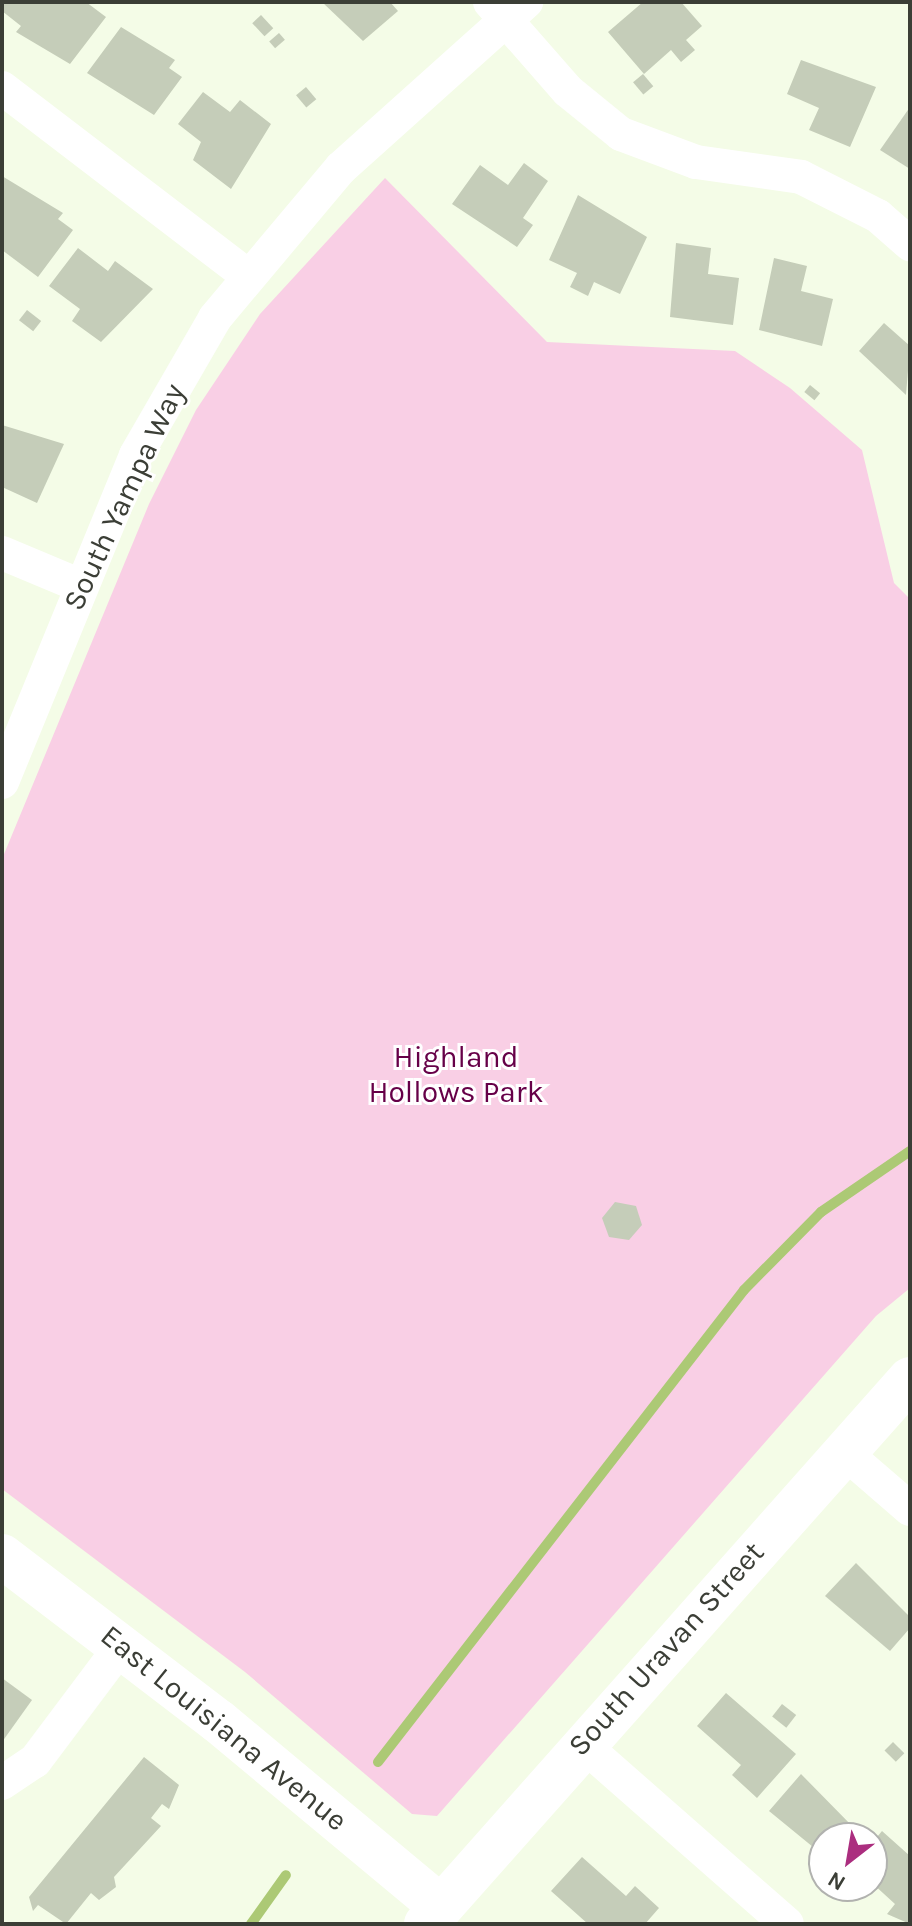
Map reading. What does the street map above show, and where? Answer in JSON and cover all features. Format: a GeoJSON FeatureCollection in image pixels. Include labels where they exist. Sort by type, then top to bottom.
{"type":"FeatureCollection","features":[{"type":"Feature","properties":{"kind":"street"},"geometry":{"type":"LineString","coordinates":[[507,8],[584,107],[621,134],[696,162],[801,177],[878,216],[910,244]]}},
{"type":"Feature","properties":{"kind":"street","name":"South Yampa Way"},"geometry":{"type":"LineString","coordinates":[[2,782],[81,586],[160,408],[247,275],[341,168],[507,8]]}},
{"type":"Feature","properties":{"kind":"street"},"geometry":{"type":"LineString","coordinates":[[2,88],[247,275]]}},
{"type":"Feature","properties":{"kind":"street"},"geometry":{"type":"LineString","coordinates":[[2,553],[81,586]]}},
{"type":"Feature","properties":{"kind":"street","name":"South Uravan Street"},"geometry":{"type":"LineString","coordinates":[[434,1915],[581,1743],[910,1379]]}},
{"type":"Feature","properties":{"kind":"street"},"geometry":{"type":"LineString","coordinates":[[844,1452],[910,1509]]}},
{"type":"Feature","properties":{"kind":"street","name":"East Louisiana Avenue"},"geometry":{"type":"LineString","coordinates":[[2,1556],[122,1645],[434,1915]]}},
{"type":"Feature","properties":{"kind":"street"},"geometry":{"type":"LineString","coordinates":[[2,1783],[35,1761],[122,1645]]}},
{"type":"Feature","properties":{"kind":"street"},"geometry":{"type":"LineString","coordinates":[[581,1743],[787,1924]]}},
{"type":"Feature","properties":{"kind":"green space","name":"Highland Hollows Park"},"geometry":{"type":"Polygon","coordinates":[[[385,178],[547,342],[735,351],[790,388],[862,450],[894,583],[910,599],[910,1288],[876,1316],[437,1816],[412,1814],[245,1672],[2,1489],[2,859],[149,504],[196,410],[260,314],[385,178]]]}},
{"type":"Feature","properties":{"kind":"building"},"geometry":{"type":"Polygon","coordinates":[[[2,2],[86,2],[106,17],[70,64],[16,32],[21,26],[2,11],[2,2]]]}},
{"type":"Feature","properties":{"kind":"building"},"geometry":{"type":"Polygon","coordinates":[[[322,2],[390,2],[398,11],[363,41],[322,2]]]}},
{"type":"Feature","properties":{"kind":"building"},"geometry":{"type":"Polygon","coordinates":[[[643,2],[681,2],[702,26],[686,40],[695,50],[681,62],[671,50],[644,74],[608,32],[643,2]]]}},
{"type":"Feature","properties":{"kind":"building"},"geometry":{"type":"Polygon","coordinates":[[[261,15],[273,28],[264,36],[252,23],[261,15]]]}},
{"type":"Feature","properties":{"kind":"building"},"geometry":{"type":"Polygon","coordinates":[[[121,27],[175,60],[169,68],[182,77],[154,115],[87,73],[121,27]]]}},
{"type":"Feature","properties":{"kind":"building"},"geometry":{"type":"Polygon","coordinates":[[[279,33],[285,40],[275,48],[269,42],[279,33]]]}},
{"type":"Feature","properties":{"kind":"building"},"geometry":{"type":"Polygon","coordinates":[[[801,60],[876,87],[850,147],[809,130],[819,108],[787,94],[801,60]]]}},
{"type":"Feature","properties":{"kind":"building"},"geometry":{"type":"Polygon","coordinates":[[[643,74],[653,86],[643,95],[633,82],[643,74]]]}},
{"type":"Feature","properties":{"kind":"building"},"geometry":{"type":"Polygon","coordinates":[[[306,87],[316,99],[306,108],[296,95],[306,87]]]}},
{"type":"Feature","properties":{"kind":"building"},"geometry":{"type":"Polygon","coordinates":[[[203,92],[230,112],[240,100],[271,124],[231,189],[193,160],[201,142],[178,124],[203,92]]]}},
{"type":"Feature","properties":{"kind":"building"},"geometry":{"type":"Polygon","coordinates":[[[910,107],[910,169],[880,150],[910,107]]]}},
{"type":"Feature","properties":{"kind":"building"},"geometry":{"type":"Polygon","coordinates":[[[524,163],[548,181],[523,218],[533,225],[517,247],[452,204],[480,165],[508,185],[524,163]]]}},
{"type":"Feature","properties":{"kind":"building"},"geometry":{"type":"Polygon","coordinates":[[[2,176],[63,213],[58,219],[73,230],[38,277],[2,250],[2,176]]]}},
{"type":"Feature","properties":{"kind":"building"},"geometry":{"type":"Polygon","coordinates":[[[578,195],[647,237],[620,294],[594,282],[588,296],[570,287],[577,273],[549,260],[578,195]]]}},
{"type":"Feature","properties":{"kind":"building"},"geometry":{"type":"Polygon","coordinates":[[[676,243],[711,248],[708,274],[739,278],[733,325],[670,317],[676,243]]]}},
{"type":"Feature","properties":{"kind":"building"},"geometry":{"type":"Polygon","coordinates":[[[78,248],[108,271],[115,261],[153,289],[101,342],[72,321],[80,309],[49,286],[78,248]]]}},
{"type":"Feature","properties":{"kind":"building"},"geometry":{"type":"Polygon","coordinates":[[[774,258],[807,266],[801,291],[833,299],[822,346],[759,330],[774,258]]]}},
{"type":"Feature","properties":{"kind":"building"},"geometry":{"type":"Polygon","coordinates":[[[27,310],[41,321],[33,331],[19,320],[27,310]]]}},
{"type":"Feature","properties":{"kind":"building"},"geometry":{"type":"Polygon","coordinates":[[[884,323],[910,346],[906,395],[859,351],[884,323]]]}},
{"type":"Feature","properties":{"kind":"building"},"geometry":{"type":"Polygon","coordinates":[[[810,385],[820,393],[814,400],[804,392],[810,385]]]}},
{"type":"Feature","properties":{"kind":"building"},"geometry":{"type":"Polygon","coordinates":[[[2,425],[64,444],[37,503],[2,487],[2,425]]]}},
{"type":"Feature","properties":{"kind":"building"},"geometry":{"type":"Polygon","coordinates":[[[615,1202],[636,1206],[642,1225],[629,1240],[609,1237],[602,1218],[615,1202]]]}},
{"type":"Feature","properties":{"kind":"building"},"geometry":{"type":"Polygon","coordinates":[[[856,1563],[910,1617],[910,1628],[890,1651],[825,1596],[856,1563]]]}},
{"type":"Feature","properties":{"kind":"building"},"geometry":{"type":"Polygon","coordinates":[[[2,1678],[32,1700],[2,1742],[2,1678]]]}},
{"type":"Feature","properties":{"kind":"building"},"geometry":{"type":"Polygon","coordinates":[[[726,1693],[796,1754],[757,1798],[732,1775],[741,1765],[697,1726],[726,1693]]]}},
{"type":"Feature","properties":{"kind":"building"},"geometry":{"type":"Polygon","coordinates":[[[782,1704],[796,1715],[786,1728],[772,1717],[782,1704]]]}},
{"type":"Feature","properties":{"kind":"building"},"geometry":{"type":"Polygon","coordinates":[[[893,1742],[904,1753],[896,1762],[885,1750],[893,1742]]]}},
{"type":"Feature","properties":{"kind":"building"},"geometry":{"type":"Polygon","coordinates":[[[144,1757],[179,1785],[169,1809],[162,1804],[151,1818],[161,1826],[114,1877],[116,1887],[99,1900],[91,1893],[66,1924],[38,1905],[33,1911],[29,1897],[144,1757]]]}},
{"type":"Feature","properties":{"kind":"building"},"geometry":{"type":"Polygon","coordinates":[[[801,1774],[848,1822],[808,1822],[808,1843],[769,1811],[801,1774]]]}},
{"type":"Feature","properties":{"kind":"building"},"geometry":{"type":"Polygon","coordinates":[[[888,1836],[910,1856],[910,1924],[887,1914],[895,1904],[888,1898],[888,1836]]]}},
{"type":"Feature","properties":{"kind":"building"},"geometry":{"type":"Polygon","coordinates":[[[582,1857],[626,1896],[635,1886],[659,1908],[645,1924],[588,1924],[551,1891],[582,1857]]]}},
{"type":"Feature","properties":{"kind":"waterway"},"geometry":{"type":"LineString","coordinates":[[378,1762],[744,1290],[821,1212],[910,1151]]}},
{"type":"Feature","properties":{"kind":"waterway"},"geometry":{"type":"LineString","coordinates":[[251,1924],[286,1875]]}}]}
